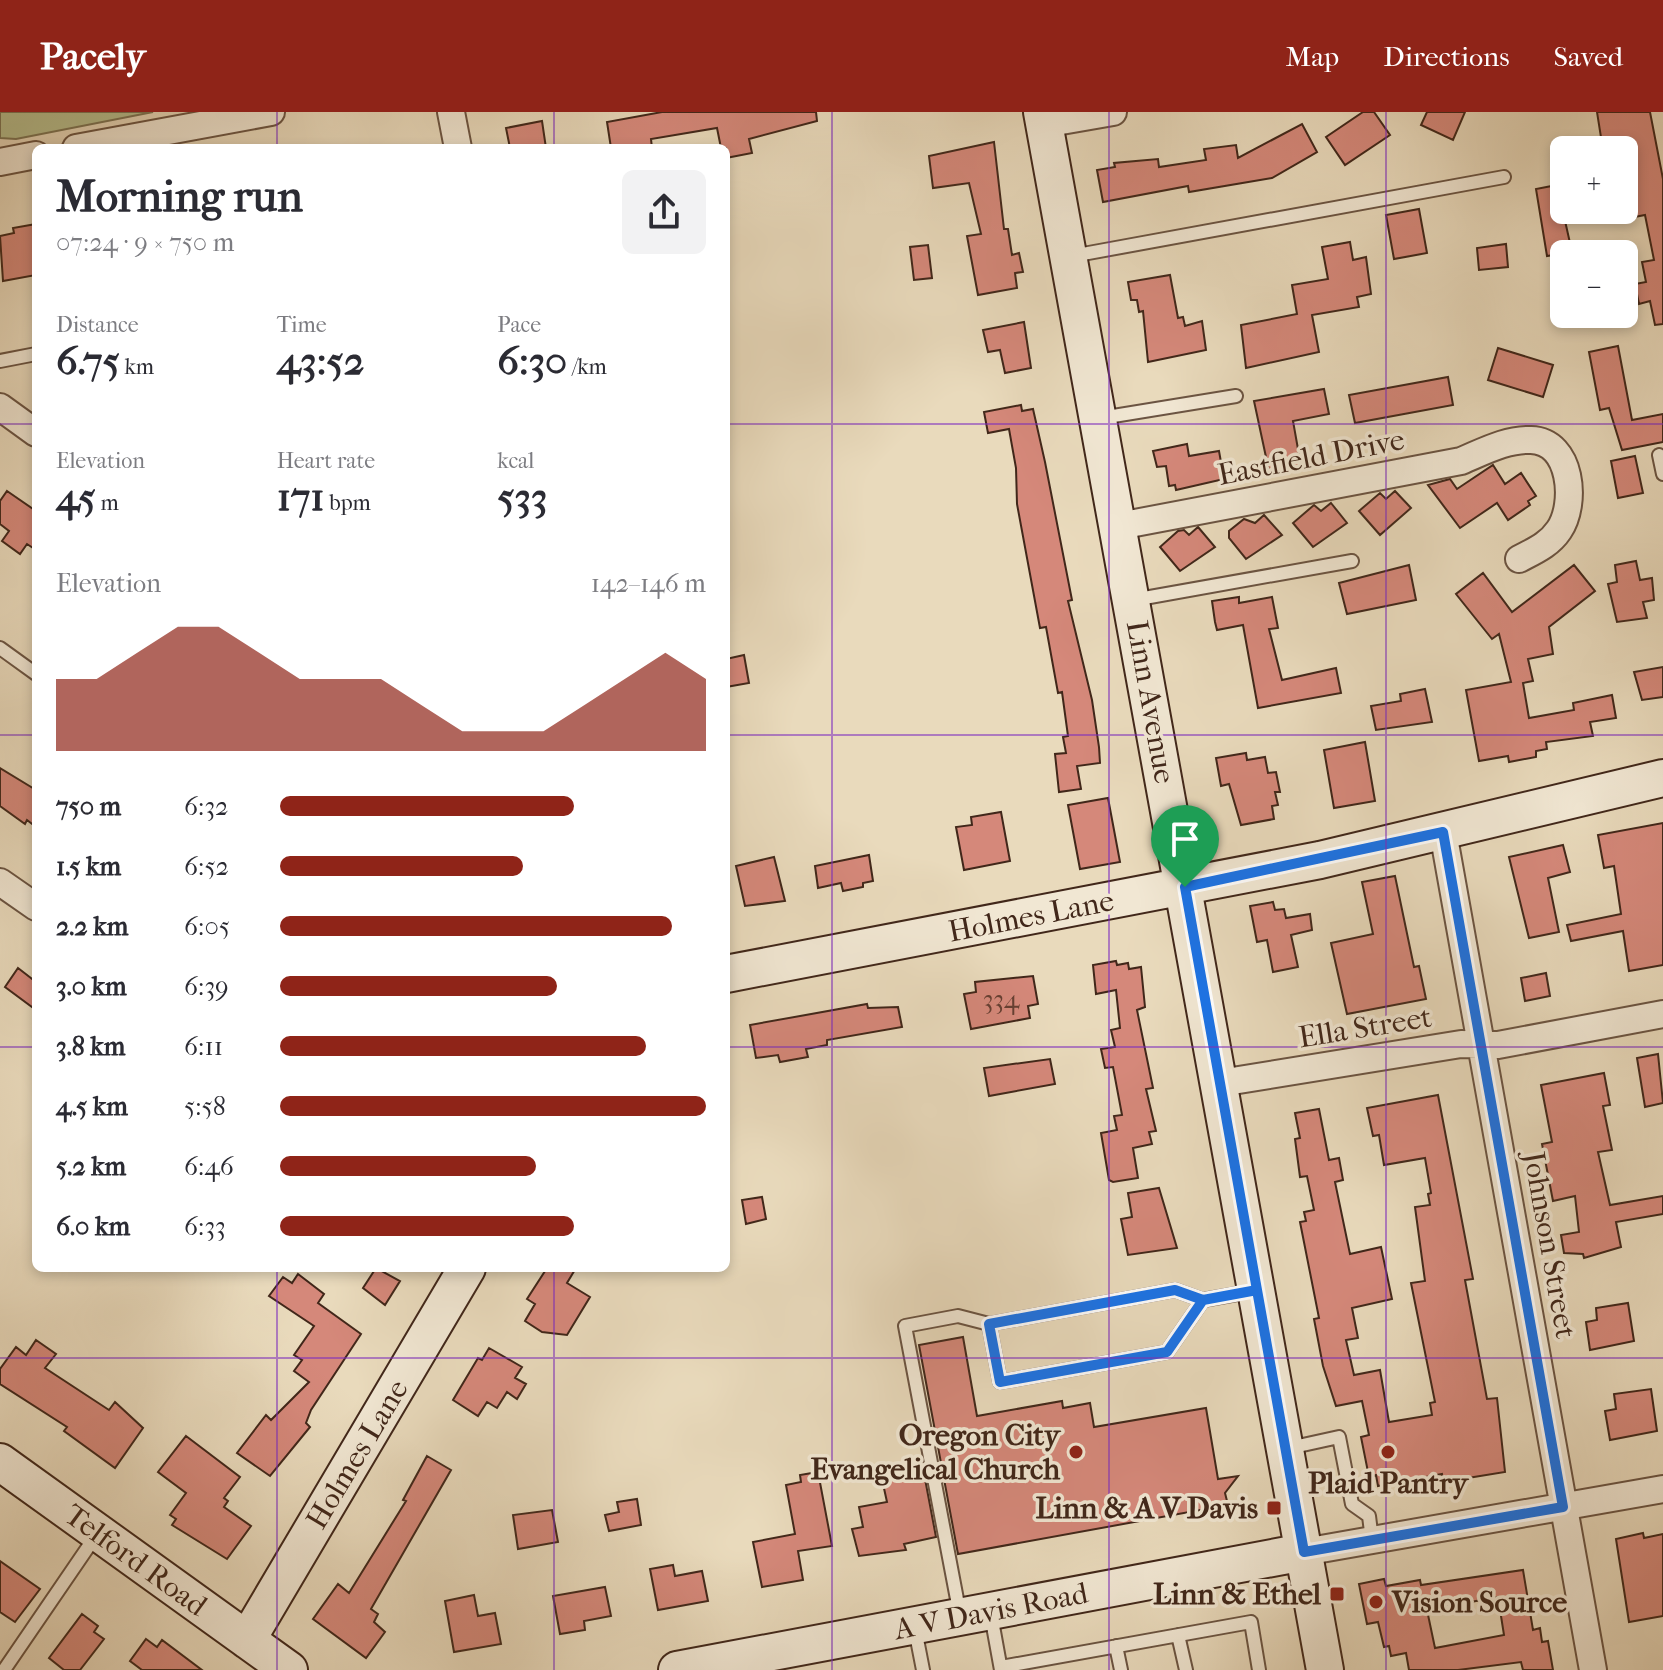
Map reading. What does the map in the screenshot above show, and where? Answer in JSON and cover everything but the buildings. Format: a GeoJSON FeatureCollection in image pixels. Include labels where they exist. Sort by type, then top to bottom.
{"type":"FeatureCollection","features":[{"type":"Feature","properties":{"kind":"street"},"geometry":{"type":"LineString","coordinates":[[98,144],[271,112]]}},
{"type":"Feature","properties":{"kind":"street"},"geometry":{"type":"LineString","coordinates":[[451,112],[457,144]]}},
{"type":"Feature","properties":{"kind":"street"},"geometry":{"type":"LineString","coordinates":[[1043,118],[1113,112]]}},
{"type":"Feature","properties":{"kind":"street","name":"Linn Avenue"},"geometry":{"type":"LineString","coordinates":[[1043,118],[1325,1670]]}},
{"type":"Feature","properties":{"kind":"street"},"geometry":{"type":"LineString","coordinates":[[0,162],[32,156]]}},
{"type":"Feature","properties":{"kind":"street"},"geometry":{"type":"LineString","coordinates":[[0,407],[32,430]]}},
{"type":"Feature","properties":{"kind":"street","name":"Eastfield Drive"},"geometry":{"type":"LineString","coordinates":[[1119,526],[1461,461],[1510,433],[1535,440],[1555,451],[1569,478],[1569,507],[1560,529],[1546,544],[1519,559]]}},
{"type":"Feature","properties":{"kind":"street","name":"Holmes Lane"},"geometry":{"type":"LineString","coordinates":[[730,973],[1185,887],[1443,832],[1663,778]]}},
{"type":"Feature","properties":{"kind":"street","name":"Johnson Street"},"geometry":{"type":"LineString","coordinates":[[1443,832],[1593,1670]]}},
{"type":"Feature","properties":{"kind":"street"},"geometry":{"type":"LineString","coordinates":[[0,882],[32,904]]}},
{"type":"Feature","properties":{"kind":"street","name":"Ella Street"},"geometry":{"type":"LineString","coordinates":[[1220,1083],[1461,1044],[1498,1045],[1663,1014]]}},
{"type":"Feature","properties":{"kind":"street","name":"Holmes Lane"},"geometry":{"type":"LineString","coordinates":[[269,1659],[465,1272]]}},
{"type":"Feature","properties":{"kind":"street","name":"Telford Road"},"geometry":{"type":"LineString","coordinates":[[0,1462],[269,1659]]}},
{"type":"Feature","properties":{"kind":"street"},"geometry":{"type":"LineString","coordinates":[[1304,1552],[1663,1489]]}},
{"type":"Feature","properties":{"kind":"street","name":"A V Davis Road"},"geometry":{"type":"LineString","coordinates":[[677,1670],[1304,1552]]}},
{"type":"Feature","properties":{"kind":"lane"},"geometry":{"type":"LineString","coordinates":[[1068,257],[1504,177]]}},
{"type":"Feature","properties":{"kind":"lane"},"geometry":{"type":"LineString","coordinates":[[0,361],[32,355]]}},
{"type":"Feature","properties":{"kind":"lane"},"geometry":{"type":"LineString","coordinates":[[1099,419],[1236,396]]}},
{"type":"Feature","properties":{"kind":"lane"},"geometry":{"type":"LineString","coordinates":[[1659,455],[1663,474]]}},
{"type":"Feature","properties":{"kind":"lane"},"geometry":{"type":"LineString","coordinates":[[1133,600],[1352,561]]}},
{"type":"Feature","properties":{"kind":"lane"},"geometry":{"type":"LineString","coordinates":[[0,648],[32,671]]}},
{"type":"Feature","properties":{"kind":"lane"},"geometry":{"type":"LineString","coordinates":[[1257,1290],[1203,1300],[1175,1290],[989,1324],[958,1316],[905,1326],[975,1614],[1001,1669],[1056,1664],[1116,1646],[1251,1622],[1259,1670]]}},
{"type":"Feature","properties":{"kind":"lane"},"geometry":{"type":"LineString","coordinates":[[989,1324],[1000,1382],[1167,1352],[1203,1300]]}},
{"type":"Feature","properties":{"kind":"lane"},"geometry":{"type":"LineString","coordinates":[[1285,1449],[1339,1437],[1352,1504],[1369,1516],[1372,1540]]}},
{"type":"Feature","properties":{"kind":"lane"},"geometry":{"type":"LineString","coordinates":[[4,1670],[98,1532]]}},
{"type":"Feature","properties":{"kind":"lane"},"geometry":{"type":"LineString","coordinates":[[914,1626],[923,1670]]}},
{"type":"Feature","properties":{"kind":"lane"},"geometry":{"type":"LineString","coordinates":[[1178,1635],[1186,1670]]}},
{"type":"Feature","properties":{"kind":"lane"},"geometry":{"type":"LineString","coordinates":[[1116,1646],[1121,1670]]}},
{"type":"Feature","properties":{"kind":"green space"},"geometry":{"type":"Polygon","coordinates":[[[0,112],[153,112],[16,139],[0,138],[0,112]]]}},
{"type":"Feature","properties":{"kind":"place","name":"Oregon City Evangelical Church"},"geometry":{"type":"Point","coordinates":[1076,1452]}},
{"type":"Feature","properties":{"kind":"place","name":"Plaid Pantry"},"geometry":{"type":"Point","coordinates":[1388,1452]}},
{"type":"Feature","properties":{"kind":"place","name":"Linn & A V Davis"},"geometry":{"type":"Point","coordinates":[1274,1508]}},
{"type":"Feature","properties":{"kind":"place","name":"Linn & Ethel"},"geometry":{"type":"Point","coordinates":[1337,1594]}},
{"type":"Feature","properties":{"kind":"place","name":"Vision Source"},"geometry":{"type":"Point","coordinates":[1376,1602]}},
{"type":"Feature","properties":{"kind":"route"},"geometry":{"type":"LineString","coordinates":[[1185,887],[1257,1290],[1203,1300],[1175,1290],[989,1324],[1000,1382],[1167,1352],[1203,1300],[1225,1296],[1257,1290],[1304,1552],[1563,1507],[1443,832],[1185,887]]}}]}
